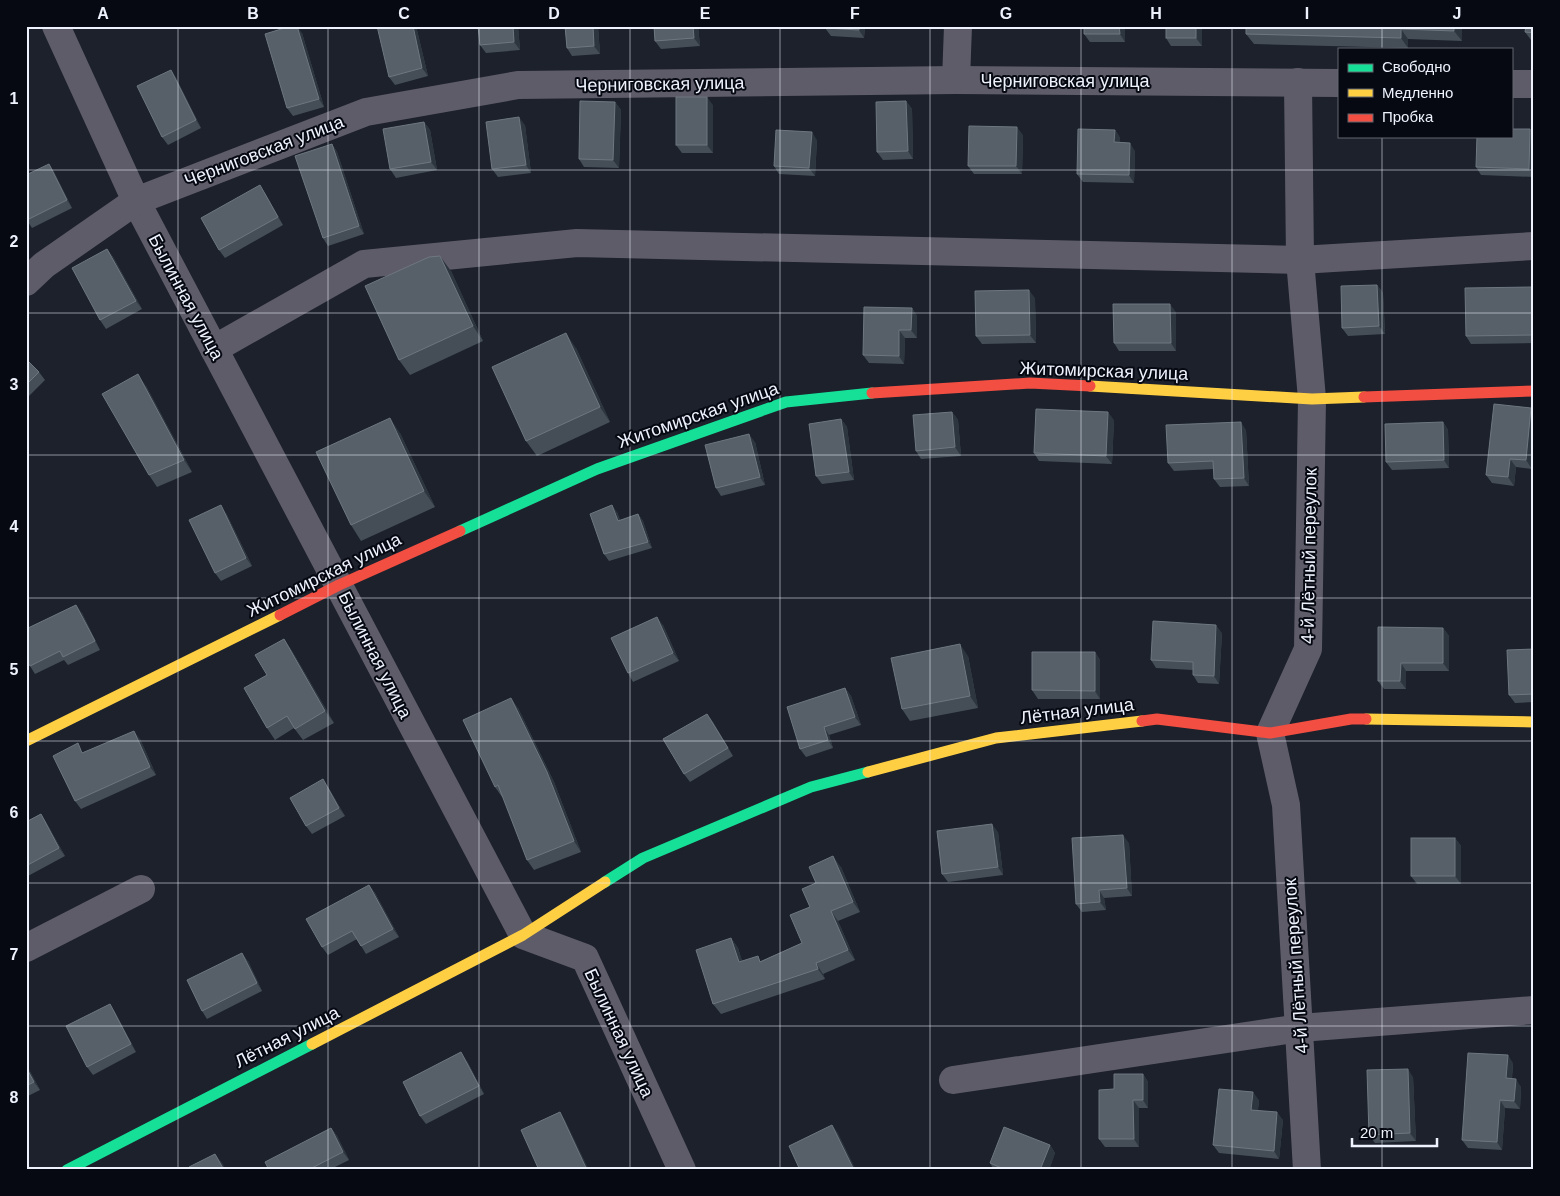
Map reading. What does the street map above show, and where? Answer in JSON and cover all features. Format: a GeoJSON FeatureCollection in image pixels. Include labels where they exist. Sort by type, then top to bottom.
{"type":"FeatureCollection","features":[{"type":"Feature","properties":{"kind":"street","name":"Былинная улица"},"geometry":{"type":"LineString","coordinates":[[56,26],[136,201],[339,585],[386,679],[523,935],[585,958],[682,1170]]}},
{"type":"Feature","properties":{"kind":"street"},"geometry":{"type":"LineString","coordinates":[[956,80],[958,26]]}},
{"type":"Feature","properties":{"kind":"street","name":"Черниговская улица"},"geometry":{"type":"LineString","coordinates":[[26,282],[44,265],[136,201],[366,112],[518,85],[956,80],[1338,83]]}},
{"type":"Feature","properties":{"kind":"street","name":"4-й Лётный переулок"},"geometry":{"type":"LineString","coordinates":[[1298,82],[1300,260],[1312,398],[1308,650],[1270,733],[1286,805],[1307,1170]]}},
{"type":"Feature","properties":{"kind":"street"},"geometry":{"type":"LineString","coordinates":[[1512,84],[1534,84]]}},
{"type":"Feature","properties":{"kind":"street"},"geometry":{"type":"LineString","coordinates":[[214,349],[364,264],[577,243],[1300,260],[1534,246]]}},
{"type":"Feature","properties":{"kind":"street","name":"Житомирская улица"},"geometry":{"type":"LineString","coordinates":[[26,741],[339,585],[597,469],[786,402],[887,391],[1030,383],[1312,398],[1534,391]]}},
{"type":"Feature","properties":{"kind":"street","name":"Лётная улица"},"geometry":{"type":"LineString","coordinates":[[67,1170],[523,935],[643,858],[811,787],[996,738],[1157,719],[1270,733],[1351,719],[1534,722]]}},
{"type":"Feature","properties":{"kind":"street"},"geometry":{"type":"LineString","coordinates":[[26,948],[141,889]]}},
{"type":"Feature","properties":{"kind":"street"},"geometry":{"type":"LineString","coordinates":[[953,1080],[1300,1028],[1534,1010]]}},
{"type":"Feature","properties":{"kind":"building"},"geometry":{"type":"Polygon","coordinates":[[[297,26],[319,99],[287,108],[265,34],[297,26]]]}},
{"type":"Feature","properties":{"kind":"building"},"geometry":{"type":"Polygon","coordinates":[[[377,26],[413,26],[422,68],[389,77],[377,26]]]}},
{"type":"Feature","properties":{"kind":"building"},"geometry":{"type":"Polygon","coordinates":[[[478,26],[513,26],[514,42],[480,45],[478,26]]]}},
{"type":"Feature","properties":{"kind":"building"},"geometry":{"type":"Polygon","coordinates":[[[565,26],[593,26],[594,46],[567,48],[565,26]]]}},
{"type":"Feature","properties":{"kind":"building"},"geometry":{"type":"Polygon","coordinates":[[[654,26],[693,26],[694,38],[655,41],[654,26]]]}},
{"type":"Feature","properties":{"kind":"building"},"geometry":{"type":"Polygon","coordinates":[[[826,26],[859,26],[859,30],[825,28],[826,26]]]}},
{"type":"Feature","properties":{"kind":"building"},"geometry":{"type":"Polygon","coordinates":[[[1084,26],[1119,26],[1120,34],[1084,34],[1084,26]]]}},
{"type":"Feature","properties":{"kind":"building"},"geometry":{"type":"Polygon","coordinates":[[[1166,26],[1196,26],[1196,38],[1166,38],[1166,26]]]}},
{"type":"Feature","properties":{"kind":"building"},"geometry":{"type":"Polygon","coordinates":[[[1246,26],[1454,26],[1454,31],[1401,29],[1401,38],[1246,34],[1246,26]]]}},
{"type":"Feature","properties":{"kind":"building"},"geometry":{"type":"Polygon","coordinates":[[[1526,26],[1534,26],[1534,33],[1525,32],[1526,26]]]}},
{"type":"Feature","properties":{"kind":"building"},"geometry":{"type":"Polygon","coordinates":[[[171,70],[196,120],[162,137],[137,86],[171,70]]]}},
{"type":"Feature","properties":{"kind":"building"},"geometry":{"type":"Polygon","coordinates":[[[676,97],[707,97],[707,145],[676,145],[676,97]]]}},
{"type":"Feature","properties":{"kind":"building"},"geometry":{"type":"Polygon","coordinates":[[[580,101],[615,102],[613,160],[579,159],[580,101]]]}},
{"type":"Feature","properties":{"kind":"building"},"geometry":{"type":"Polygon","coordinates":[[[906,101],[908,151],[877,152],[876,102],[906,101]]]}},
{"type":"Feature","properties":{"kind":"building"},"geometry":{"type":"Polygon","coordinates":[[[519,117],[526,165],[492,169],[486,122],[519,117]]]}},
{"type":"Feature","properties":{"kind":"building"},"geometry":{"type":"Polygon","coordinates":[[[424,122],[431,162],[390,169],[383,129],[424,122]]]}},
{"type":"Feature","properties":{"kind":"building"},"geometry":{"type":"Polygon","coordinates":[[[969,126],[1017,127],[1016,166],[968,166],[969,126]]]}},
{"type":"Feature","properties":{"kind":"building"},"geometry":{"type":"Polygon","coordinates":[[[1078,129],[1115,130],[1114,142],[1130,143],[1129,175],[1077,174],[1078,129]]]}},
{"type":"Feature","properties":{"kind":"building"},"geometry":{"type":"Polygon","coordinates":[[[1512,129],[1530,129],[1529,169],[1476,167],[1477,138],[1512,138],[1512,129]]]}},
{"type":"Feature","properties":{"kind":"building"},"geometry":{"type":"Polygon","coordinates":[[[776,130],[812,132],[809,168],[774,166],[776,130]]]}},
{"type":"Feature","properties":{"kind":"building"},"geometry":{"type":"Polygon","coordinates":[[[332,144],[359,226],[323,238],[295,156],[332,144]]]}},
{"type":"Feature","properties":{"kind":"building"},"geometry":{"type":"Polygon","coordinates":[[[49,164],[67,200],[27,220],[26,175],[49,164]]]}},
{"type":"Feature","properties":{"kind":"building"},"geometry":{"type":"Polygon","coordinates":[[[260,185],[278,217],[219,250],[201,218],[260,185]]]}},
{"type":"Feature","properties":{"kind":"building"},"geometry":{"type":"Polygon","coordinates":[[[107,249],[136,301],[100,320],[72,268],[107,249]]]}},
{"type":"Feature","properties":{"kind":"building"},"geometry":{"type":"Polygon","coordinates":[[[440,256],[473,326],[399,360],[365,286],[429,257],[440,256]]]}},
{"type":"Feature","properties":{"kind":"building"},"geometry":{"type":"Polygon","coordinates":[[[1377,285],[1379,326],[1342,328],[1341,286],[1377,285]]]}},
{"type":"Feature","properties":{"kind":"building"},"geometry":{"type":"Polygon","coordinates":[[[1533,287],[1534,335],[1466,336],[1465,288],[1533,287]]]}},
{"type":"Feature","properties":{"kind":"building"},"geometry":{"type":"Polygon","coordinates":[[[1029,290],[1030,335],[976,336],[975,291],[1029,290]]]}},
{"type":"Feature","properties":{"kind":"building"},"geometry":{"type":"Polygon","coordinates":[[[1113,304],[1170,304],[1171,343],[1114,343],[1113,304]]]}},
{"type":"Feature","properties":{"kind":"building"},"geometry":{"type":"Polygon","coordinates":[[[864,307],[912,308],[911,330],[899,330],[899,356],[863,355],[864,307]]]}},
{"type":"Feature","properties":{"kind":"building"},"geometry":{"type":"Polygon","coordinates":[[[566,333],[600,407],[526,441],[492,367],[566,333]]]}},
{"type":"Feature","properties":{"kind":"building"},"geometry":{"type":"Polygon","coordinates":[[[26,359],[39,372],[26,385],[26,359]]]}},
{"type":"Feature","properties":{"kind":"building"},"geometry":{"type":"Polygon","coordinates":[[[138,374],[184,460],[149,475],[102,394],[138,374]]]}},
{"type":"Feature","properties":{"kind":"building"},"geometry":{"type":"Polygon","coordinates":[[[1494,404],[1531,408],[1526,460],[1510,459],[1508,477],[1486,475],[1494,404]]]}},
{"type":"Feature","properties":{"kind":"building"},"geometry":{"type":"Polygon","coordinates":[[[1036,409],[1108,412],[1106,456],[1034,453],[1036,409]]]}},
{"type":"Feature","properties":{"kind":"building"},"geometry":{"type":"Polygon","coordinates":[[[952,412],[955,447],[916,451],[913,415],[952,412]]]}},
{"type":"Feature","properties":{"kind":"building"},"geometry":{"type":"Polygon","coordinates":[[[390,418],[424,491],[351,525],[316,452],[390,418]]]}},
{"type":"Feature","properties":{"kind":"building"},"geometry":{"type":"Polygon","coordinates":[[[841,419],[849,472],[816,476],[809,424],[841,419]]]}},
{"type":"Feature","properties":{"kind":"building"},"geometry":{"type":"Polygon","coordinates":[[[1241,422],[1244,478],[1214,479],[1213,461],[1168,463],[1166,425],[1241,422]]]}},
{"type":"Feature","properties":{"kind":"building"},"geometry":{"type":"Polygon","coordinates":[[[1443,422],[1444,460],[1386,462],[1385,424],[1443,422]]]}},
{"type":"Feature","properties":{"kind":"building"},"geometry":{"type":"Polygon","coordinates":[[[749,434],[760,477],[716,488],[705,445],[749,434]]]}},
{"type":"Feature","properties":{"kind":"building"},"geometry":{"type":"Polygon","coordinates":[[[221,505],[246,558],[215,573],[189,520],[221,505]]]}},
{"type":"Feature","properties":{"kind":"building"},"geometry":{"type":"Polygon","coordinates":[[[612,505],[618,521],[638,514],[648,542],[604,554],[590,514],[612,505]]]}},
{"type":"Feature","properties":{"kind":"building"},"geometry":{"type":"Polygon","coordinates":[[[76,605],[95,641],[63,657],[60,651],[30,666],[26,659],[26,629],[76,605]]]}},
{"type":"Feature","properties":{"kind":"building"},"geometry":{"type":"Polygon","coordinates":[[[657,617],[673,653],[628,673],[611,638],[657,617]]]}},
{"type":"Feature","properties":{"kind":"building"},"geometry":{"type":"Polygon","coordinates":[[[1153,621],[1216,625],[1214,676],[1193,675],[1193,662],[1151,660],[1153,621]]]}},
{"type":"Feature","properties":{"kind":"building"},"geometry":{"type":"Polygon","coordinates":[[[1378,627],[1443,628],[1443,663],[1401,663],[1400,681],[1378,681],[1378,627]]]}},
{"type":"Feature","properties":{"kind":"building"},"geometry":{"type":"Polygon","coordinates":[[[284,639],[325,711],[295,729],[287,716],[267,728],[244,688],[267,675],[255,655],[284,639]]]}},
{"type":"Feature","properties":{"kind":"building"},"geometry":{"type":"Polygon","coordinates":[[[960,644],[970,696],[902,709],[891,658],[960,644]]]}},
{"type":"Feature","properties":{"kind":"building"},"geometry":{"type":"Polygon","coordinates":[[[1534,649],[1534,694],[1509,695],[1507,650],[1534,649]]]}},
{"type":"Feature","properties":{"kind":"building"},"geometry":{"type":"Polygon","coordinates":[[[1032,652],[1095,652],[1095,691],[1032,690],[1032,652]]]}},
{"type":"Feature","properties":{"kind":"building"},"geometry":{"type":"Polygon","coordinates":[[[845,688],[855,717],[824,727],[828,740],[800,749],[787,707],[845,688]]]}},
{"type":"Feature","properties":{"kind":"building"},"geometry":{"type":"Polygon","coordinates":[[[511,698],[547,772],[574,841],[527,860],[498,785],[495,787],[463,720],[511,698]]]}},
{"type":"Feature","properties":{"kind":"building"},"geometry":{"type":"Polygon","coordinates":[[[707,714],[728,748],[684,774],[663,739],[707,714]]]}},
{"type":"Feature","properties":{"kind":"building"},"geometry":{"type":"Polygon","coordinates":[[[134,731],[150,767],[75,801],[53,756],[78,743],[82,753],[134,731]]]}},
{"type":"Feature","properties":{"kind":"building"},"geometry":{"type":"Polygon","coordinates":[[[323,779],[339,808],[306,826],[290,798],[323,779]]]}},
{"type":"Feature","properties":{"kind":"building"},"geometry":{"type":"Polygon","coordinates":[[[41,814],[59,848],[26,866],[26,822],[41,814]]]}},
{"type":"Feature","properties":{"kind":"building"},"geometry":{"type":"Polygon","coordinates":[[[992,824],[998,867],[942,874],[937,831],[992,824]]]}},
{"type":"Feature","properties":{"kind":"building"},"geometry":{"type":"Polygon","coordinates":[[[1123,835],[1127,888],[1099,890],[1100,902],[1076,904],[1072,838],[1123,835]]]}},
{"type":"Feature","properties":{"kind":"building"},"geometry":{"type":"Polygon","coordinates":[[[1411,838],[1455,838],[1455,876],[1411,876],[1411,838]]]}},
{"type":"Feature","properties":{"kind":"building"},"geometry":{"type":"Polygon","coordinates":[[[833,856],[853,902],[831,911],[848,950],[816,963],[818,969],[713,1004],[696,950],[731,938],[739,962],[758,956],[760,962],[802,943],[790,915],[810,907],[802,889],[816,883],[809,867],[833,856]]]}},
{"type":"Feature","properties":{"kind":"building"},"geometry":{"type":"Polygon","coordinates":[[[369,885],[393,929],[361,946],[352,931],[322,947],[306,919],[369,885]]]}},
{"type":"Feature","properties":{"kind":"building"},"geometry":{"type":"Polygon","coordinates":[[[242,953],[257,983],[202,1011],[187,980],[242,953]]]}},
{"type":"Feature","properties":{"kind":"building"},"geometry":{"type":"Polygon","coordinates":[[[110,1004],[131,1044],[87,1067],[66,1026],[110,1004]]]}},
{"type":"Feature","properties":{"kind":"building"},"geometry":{"type":"Polygon","coordinates":[[[461,1052],[479,1086],[420,1116],[403,1082],[461,1052]]]}},
{"type":"Feature","properties":{"kind":"building"},"geometry":{"type":"Polygon","coordinates":[[[1468,1053],[1508,1055],[1506,1078],[1516,1079],[1514,1101],[1500,1100],[1497,1142],[1462,1140],[1468,1053]]]}},
{"type":"Feature","properties":{"kind":"building"},"geometry":{"type":"Polygon","coordinates":[[[26,1067],[34,1082],[26,1086],[26,1067]]]}},
{"type":"Feature","properties":{"kind":"building"},"geometry":{"type":"Polygon","coordinates":[[[1408,1069],[1410,1133],[1369,1135],[1367,1070],[1408,1069]]]}},
{"type":"Feature","properties":{"kind":"building"},"geometry":{"type":"Polygon","coordinates":[[[1114,1074],[1143,1074],[1143,1100],[1133,1100],[1134,1139],[1099,1139],[1099,1090],[1114,1089],[1114,1074]]]}},
{"type":"Feature","properties":{"kind":"building"},"geometry":{"type":"Polygon","coordinates":[[[1219,1089],[1253,1092],[1251,1110],[1277,1112],[1274,1151],[1213,1145],[1219,1089]]]}},
{"type":"Feature","properties":{"kind":"building"},"geometry":{"type":"Polygon","coordinates":[[[560,1112],[587,1170],[539,1170],[521,1130],[560,1112]]]}},
{"type":"Feature","properties":{"kind":"building"},"geometry":{"type":"Polygon","coordinates":[[[832,1125],[854,1170],[800,1170],[789,1146],[832,1125]]]}},
{"type":"Feature","properties":{"kind":"building"},"geometry":{"type":"Polygon","coordinates":[[[1004,1127],[1050,1145],[1040,1170],[1006,1170],[990,1163],[1004,1127]]]}},
{"type":"Feature","properties":{"kind":"building"},"geometry":{"type":"Polygon","coordinates":[[[331,1128],[343,1152],[308,1170],[269,1170],[265,1162],[331,1128]]]}},
{"type":"Feature","properties":{"kind":"building"},"geometry":{"type":"Polygon","coordinates":[[[215,1154],[224,1170],[190,1170],[189,1167],[215,1154]]]}},
{"type":"Feature","properties":{"kind":"traffic: fast"},"geometry":{"type":"LineString","coordinates":[[460,531],[597,469],[786,402],[872,393]]}},
{"type":"Feature","properties":{"kind":"traffic: fast"},"geometry":{"type":"LineString","coordinates":[[605,882],[643,858],[811,787],[868,772]]}},
{"type":"Feature","properties":{"kind":"traffic: fast"},"geometry":{"type":"LineString","coordinates":[[67,1170],[312,1044]]}},
{"type":"Feature","properties":{"kind":"traffic: slow"},"geometry":{"type":"LineString","coordinates":[[1090,386],[1312,399],[1364,397]]}},
{"type":"Feature","properties":{"kind":"traffic: slow"},"geometry":{"type":"LineString","coordinates":[[26,741],[280,615]]}},
{"type":"Feature","properties":{"kind":"traffic: slow"},"geometry":{"type":"LineString","coordinates":[[1366,719],[1534,722]]}},
{"type":"Feature","properties":{"kind":"traffic: slow"},"geometry":{"type":"LineString","coordinates":[[868,772],[996,738],[1142,721]]}},
{"type":"Feature","properties":{"kind":"traffic: slow"},"geometry":{"type":"LineString","coordinates":[[312,1044],[523,935],[605,882]]}},
{"type":"Feature","properties":{"kind":"traffic: jam"},"geometry":{"type":"LineString","coordinates":[[872,393],[1030,383],[1090,386]]}},
{"type":"Feature","properties":{"kind":"traffic: jam"},"geometry":{"type":"LineString","coordinates":[[1364,397],[1534,391]]}},
{"type":"Feature","properties":{"kind":"traffic: jam"},"geometry":{"type":"LineString","coordinates":[[280,615],[339,585],[460,531]]}},
{"type":"Feature","properties":{"kind":"traffic: jam"},"geometry":{"type":"LineString","coordinates":[[1142,721],[1157,719],[1270,733],[1351,719],[1366,719]]}}]}
